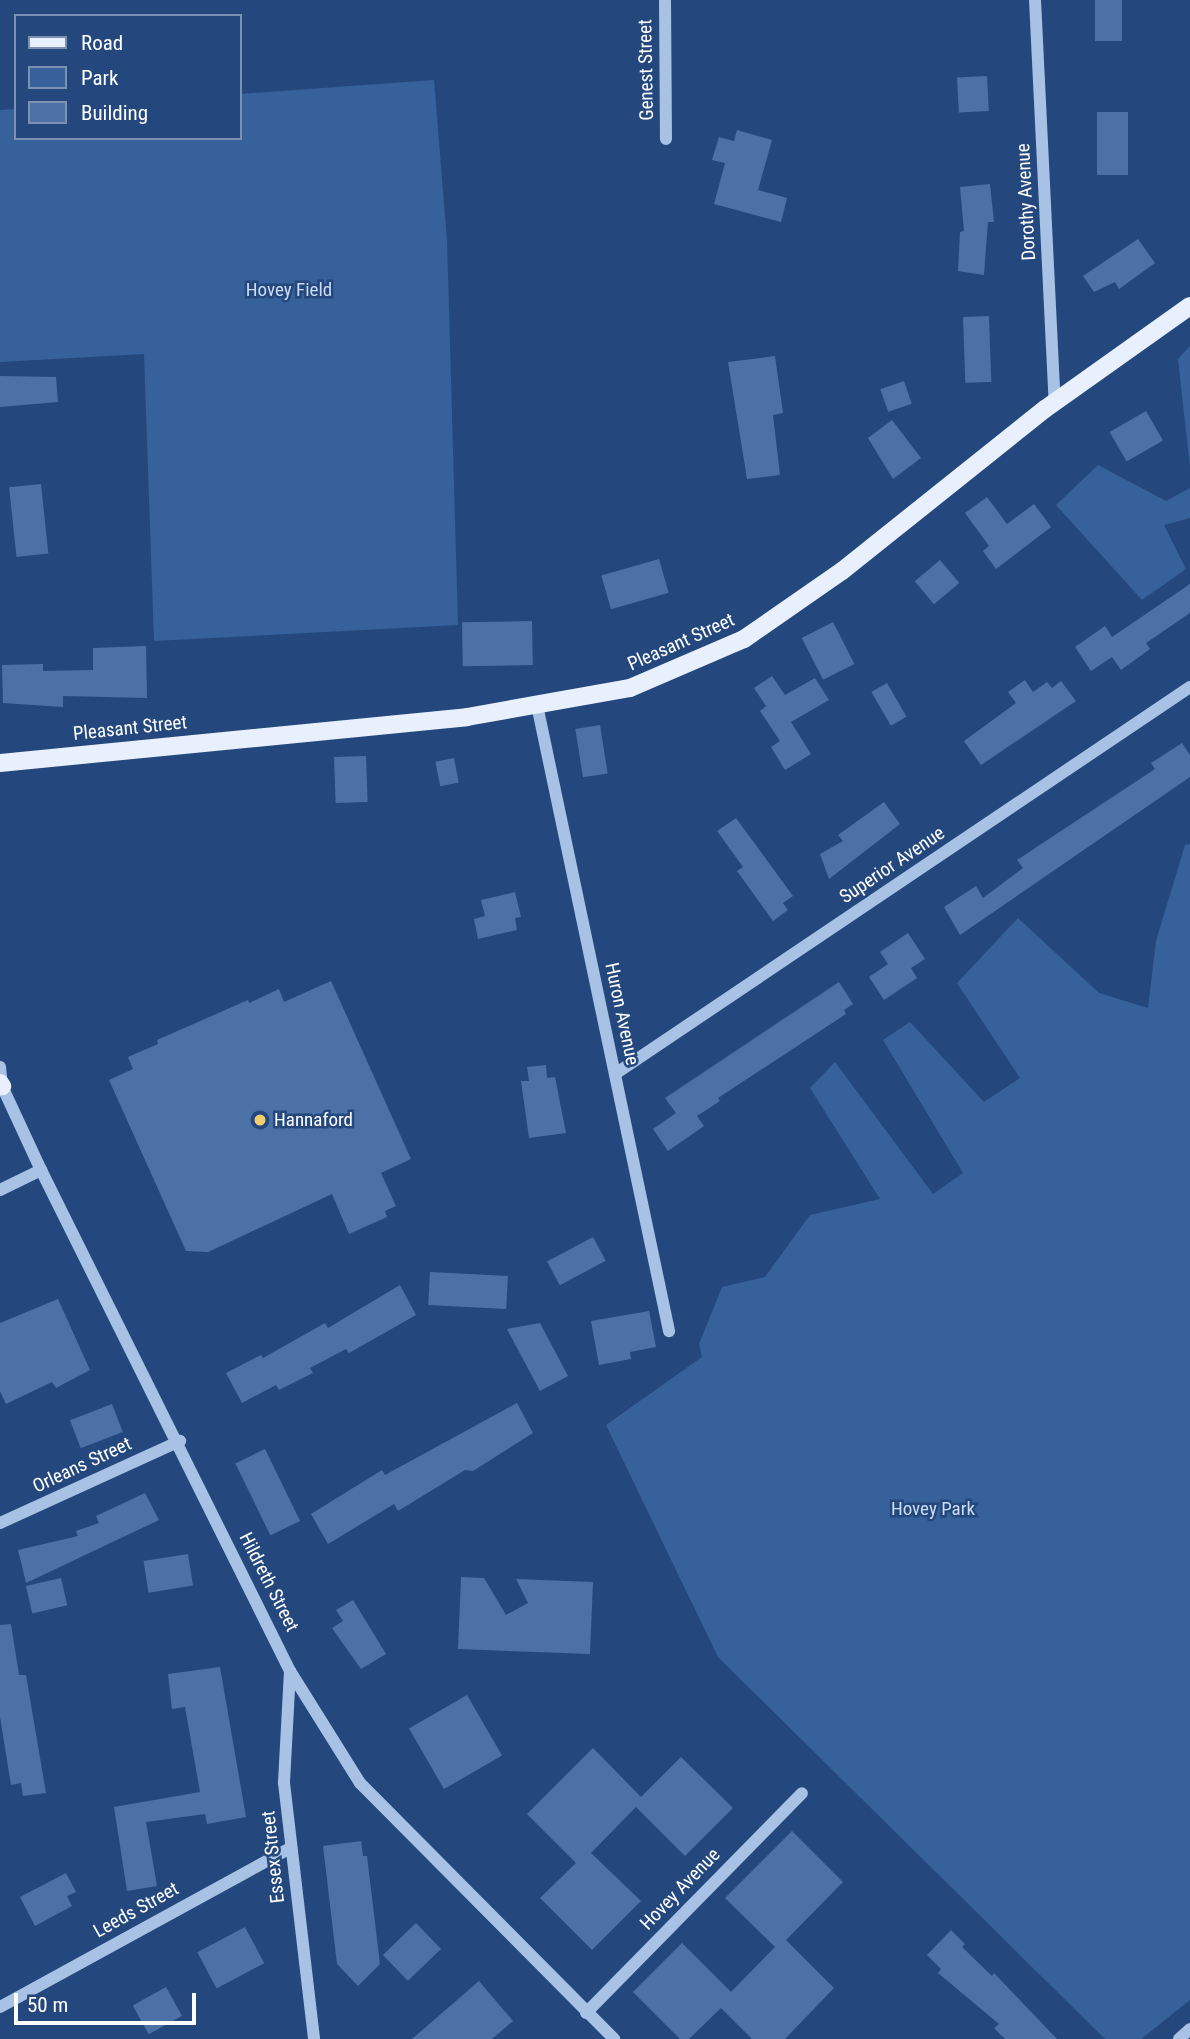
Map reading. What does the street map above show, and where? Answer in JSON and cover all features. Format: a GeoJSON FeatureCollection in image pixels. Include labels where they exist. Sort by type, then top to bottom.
{"type":"FeatureCollection","features":[{"type":"Feature","properties":{"kind":"main road","name":"Pleasant Street"},"geometry":{"type":"LineString","coordinates":[[0,763],[467,717],[630,688],[744,639],[842,571],[1055,402],[1190,306]]}},
{"type":"Feature","properties":{"kind":"street","name":"Genest Street"},"geometry":{"type":"LineString","coordinates":[[665,0],[666,139]]}},
{"type":"Feature","properties":{"kind":"street","name":"Dorothy Avenue"},"geometry":{"type":"LineString","coordinates":[[1035,0],[1055,402]]}},
{"type":"Feature","properties":{"kind":"street","name":"Superior Avenue"},"geometry":{"type":"LineString","coordinates":[[615,1074],[1190,687]]}},
{"type":"Feature","properties":{"kind":"street","name":"Huron Avenue"},"geometry":{"type":"LineString","coordinates":[[537,705],[669,1331]]}},
{"type":"Feature","properties":{"kind":"street","name":"Hildreth Street"},"geometry":{"type":"LineString","coordinates":[[0,1067],[1,1085],[41,1170],[180,1441],[290,1671],[360,1783],[614,2039]]}},
{"type":"Feature","properties":{"kind":"street"},"geometry":{"type":"LineString","coordinates":[[0,1190],[41,1170]]}},
{"type":"Feature","properties":{"kind":"street","name":"Orleans Street"},"geometry":{"type":"LineString","coordinates":[[0,1523],[180,1441]]}},
{"type":"Feature","properties":{"kind":"street","name":"Essex Street"},"geometry":{"type":"LineString","coordinates":[[290,1671],[284,1783],[314,2039]]}},
{"type":"Feature","properties":{"kind":"street","name":"Hovey Avenue"},"geometry":{"type":"LineString","coordinates":[[586,2012],[802,1793]]}},
{"type":"Feature","properties":{"kind":"street","name":"Leeds Street"},"geometry":{"type":"LineString","coordinates":[[0,2007],[291,1847]]}},
{"type":"Feature","properties":{"kind":"street"},"geometry":{"type":"LineString","coordinates":[[1179,2039],[1190,2029]]}},
{"type":"Feature","properties":{"kind":"green space","name":"Hovey Field"},"geometry":{"type":"Polygon","coordinates":[[[434,80],[447,240],[458,625],[154,641],[144,354],[0,362],[0,110],[14,109],[14,140],[242,140],[242,94],[434,80]]]}},
{"type":"Feature","properties":{"kind":"green space"},"geometry":{"type":"Polygon","coordinates":[[[1190,346],[1190,467],[1178,359],[1190,346]]]}},
{"type":"Feature","properties":{"kind":"green space"},"geometry":{"type":"Polygon","coordinates":[[[1098,465],[1166,501],[1190,488],[1190,518],[1164,525],[1186,569],[1142,600],[1056,505],[1098,465]]]}},
{"type":"Feature","properties":{"kind":"green space","name":"Hovey Park"},"geometry":{"type":"Polygon","coordinates":[[[1190,844],[1190,2000],[1141,2039],[1105,2039],[718,1657],[606,1425],[702,1357],[699,1344],[722,1287],[765,1277],[810,1215],[880,1199],[810,1088],[835,1062],[933,1194],[963,1173],[883,1040],[910,1022],[984,1102],[1020,1078],[957,983],[1018,918],[1099,993],[1148,1008],[1156,941],[1185,845],[1190,844]]]}},
{"type":"Feature","properties":{"kind":"building"},"geometry":{"type":"Polygon","coordinates":[[[1095,0],[1122,0],[1122,41],[1095,41],[1095,0]]]}},
{"type":"Feature","properties":{"kind":"building"},"geometry":{"type":"Polygon","coordinates":[[[987,76],[989,111],[959,113],[957,78],[987,76]]]}},
{"type":"Feature","properties":{"kind":"building"},"geometry":{"type":"Polygon","coordinates":[[[1097,112],[1128,112],[1128,175],[1097,175],[1097,112]]]}},
{"type":"Feature","properties":{"kind":"building"},"geometry":{"type":"Polygon","coordinates":[[[737,130],[772,140],[758,190],[787,198],[781,222],[714,204],[725,163],[712,160],[719,137],[734,141],[737,130]]]}},
{"type":"Feature","properties":{"kind":"building"},"geometry":{"type":"Polygon","coordinates":[[[990,184],[994,222],[988,222],[984,275],[958,271],[960,232],[964,231],[960,187],[990,184]]]}},
{"type":"Feature","properties":{"kind":"building"},"geometry":{"type":"Polygon","coordinates":[[[1138,239],[1155,263],[1119,289],[1115,282],[1094,292],[1083,276],[1138,239]]]}},
{"type":"Feature","properties":{"kind":"building"},"geometry":{"type":"Polygon","coordinates":[[[989,316],[991,382],[965,383],[963,317],[989,316]]]}},
{"type":"Feature","properties":{"kind":"building"},"geometry":{"type":"Polygon","coordinates":[[[775,356],[783,413],[773,415],[780,475],[747,479],[728,362],[775,356]]]}},
{"type":"Feature","properties":{"kind":"building"},"geometry":{"type":"Polygon","coordinates":[[[0,376],[56,377],[58,402],[0,407],[0,376]]]}},
{"type":"Feature","properties":{"kind":"building"},"geometry":{"type":"Polygon","coordinates":[[[904,381],[912,404],[888,412],[880,389],[904,381]]]}},
{"type":"Feature","properties":{"kind":"building"},"geometry":{"type":"Polygon","coordinates":[[[1146,411],[1163,440],[1127,461],[1110,432],[1146,411]]]}},
{"type":"Feature","properties":{"kind":"building"},"geometry":{"type":"Polygon","coordinates":[[[892,420],[921,458],[893,479],[868,438],[892,420]]]}},
{"type":"Feature","properties":{"kind":"building"},"geometry":{"type":"Polygon","coordinates":[[[41,484],[48,554],[16,557],[9,487],[41,484]]]}},
{"type":"Feature","properties":{"kind":"building"},"geometry":{"type":"Polygon","coordinates":[[[987,497],[1007,524],[1034,504],[1051,527],[996,569],[983,551],[989,546],[965,513],[987,497]]]}},
{"type":"Feature","properties":{"kind":"building"},"geometry":{"type":"Polygon","coordinates":[[[659,559],[669,593],[611,609],[601,576],[659,559]]]}},
{"type":"Feature","properties":{"kind":"building"},"geometry":{"type":"Polygon","coordinates":[[[940,560],[959,583],[934,604],[915,581],[940,560]]]}},
{"type":"Feature","properties":{"kind":"building"},"geometry":{"type":"Polygon","coordinates":[[[1190,584],[1190,613],[1146,643],[1150,649],[1121,670],[1112,657],[1091,671],[1075,647],[1105,626],[1112,637],[1190,584]]]}},
{"type":"Feature","properties":{"kind":"building"},"geometry":{"type":"Polygon","coordinates":[[[532,621],[533,665],[463,666],[462,622],[532,621]]]}},
{"type":"Feature","properties":{"kind":"building"},"geometry":{"type":"Polygon","coordinates":[[[833,622],[854,664],[823,680],[802,638],[833,622]]]}},
{"type":"Feature","properties":{"kind":"building"},"geometry":{"type":"Polygon","coordinates":[[[146,646],[147,698],[63,696],[63,707],[3,703],[2,665],[43,664],[43,671],[93,670],[93,648],[146,646]]]}},
{"type":"Feature","properties":{"kind":"building"},"geometry":{"type":"Polygon","coordinates":[[[772,676],[785,695],[815,678],[829,700],[791,722],[811,754],[785,770],[771,747],[780,741],[760,711],[766,706],[754,688],[772,676]]]}},
{"type":"Feature","properties":{"kind":"building"},"geometry":{"type":"Polygon","coordinates":[[[1025,680],[1033,692],[1047,682],[1052,688],[1061,681],[1076,701],[981,765],[964,741],[1016,703],[1008,692],[1025,680]]]}},
{"type":"Feature","properties":{"kind":"building"},"geometry":{"type":"Polygon","coordinates":[[[887,683],[906,717],[891,726],[871,692],[887,683]]]}},
{"type":"Feature","properties":{"kind":"building"},"geometry":{"type":"Polygon","coordinates":[[[600,725],[608,773],[583,777],[575,729],[600,725]]]}},
{"type":"Feature","properties":{"kind":"building"},"geometry":{"type":"Polygon","coordinates":[[[1182,743],[1190,755],[1190,777],[960,935],[944,907],[976,886],[983,898],[1023,868],[1017,860],[1155,769],[1151,763],[1182,743]]]}},
{"type":"Feature","properties":{"kind":"building"},"geometry":{"type":"Polygon","coordinates":[[[366,756],[368,802],[336,803],[334,757],[366,756]]]}},
{"type":"Feature","properties":{"kind":"building"},"geometry":{"type":"Polygon","coordinates":[[[454,758],[459,783],[440,786],[435,762],[454,758]]]}},
{"type":"Feature","properties":{"kind":"building"},"geometry":{"type":"Polygon","coordinates":[[[884,802],[900,824],[829,879],[820,854],[843,841],[838,835],[884,802]]]}},
{"type":"Feature","properties":{"kind":"building"},"geometry":{"type":"Polygon","coordinates":[[[736,818],[793,896],[783,903],[788,910],[773,921],[737,871],[743,867],[717,831],[736,818]]]}},
{"type":"Feature","properties":{"kind":"building"},"geometry":{"type":"Polygon","coordinates":[[[515,892],[521,917],[515,918],[517,930],[478,939],[474,919],[485,916],[481,900],[515,892]]]}},
{"type":"Feature","properties":{"kind":"building"},"geometry":{"type":"Polygon","coordinates":[[[908,933],[925,959],[911,968],[917,978],[884,1000],[869,977],[888,964],[880,952],[908,933]]]}},
{"type":"Feature","properties":{"kind":"building","name":"Hannaford"},"geometry":{"type":"Polygon","coordinates":[[[331,981],[411,1159],[381,1173],[396,1206],[385,1211],[387,1217],[349,1234],[332,1194],[208,1252],[186,1251],[109,1080],[133,1069],[128,1057],[158,1044],[157,1040],[279,989],[284,1002],[331,981]]]}},
{"type":"Feature","properties":{"kind":"building"},"geometry":{"type":"Polygon","coordinates":[[[839,982],[853,1004],[844,1010],[846,1014],[718,1098],[720,1101],[697,1116],[704,1126],[668,1151],[653,1129],[676,1113],[665,1098],[839,982]]]}},
{"type":"Feature","properties":{"kind":"building"},"geometry":{"type":"Polygon","coordinates":[[[546,1065],[547,1078],[555,1077],[566,1133],[529,1138],[521,1081],[529,1081],[527,1067],[546,1065]]]}},
{"type":"Feature","properties":{"kind":"building"},"geometry":{"type":"Polygon","coordinates":[[[593,1237],[606,1261],[560,1285],[547,1261],[593,1237]]]}},
{"type":"Feature","properties":{"kind":"building"},"geometry":{"type":"Polygon","coordinates":[[[430,1272],[508,1276],[506,1309],[428,1305],[430,1272]]]}},
{"type":"Feature","properties":{"kind":"building"},"geometry":{"type":"Polygon","coordinates":[[[400,1285],[416,1315],[349,1353],[346,1349],[310,1368],[313,1373],[279,1390],[276,1385],[242,1403],[226,1373],[261,1355],[263,1358],[325,1323],[328,1328],[400,1285]]]}},
{"type":"Feature","properties":{"kind":"building"},"geometry":{"type":"Polygon","coordinates":[[[58,1299],[90,1370],[56,1388],[52,1382],[6,1404],[0,1391],[0,1323],[58,1299]]]}},
{"type":"Feature","properties":{"kind":"building"},"geometry":{"type":"Polygon","coordinates":[[[649,1311],[656,1347],[630,1352],[631,1359],[599,1365],[591,1321],[649,1311]]]}},
{"type":"Feature","properties":{"kind":"building"},"geometry":{"type":"Polygon","coordinates":[[[540,1323],[568,1376],[540,1391],[507,1329],[540,1323]]]}},
{"type":"Feature","properties":{"kind":"building"},"geometry":{"type":"Polygon","coordinates":[[[517,1403],[533,1433],[473,1471],[465,1470],[398,1511],[394,1504],[328,1544],[311,1514],[382,1470],[385,1475],[517,1403]]]}},
{"type":"Feature","properties":{"kind":"building"},"geometry":{"type":"Polygon","coordinates":[[[112,1404],[123,1432],[81,1448],[70,1420],[112,1404]]]}},
{"type":"Feature","properties":{"kind":"building"},"geometry":{"type":"Polygon","coordinates":[[[265,1449],[300,1521],[270,1535],[235,1463],[265,1449]]]}},
{"type":"Feature","properties":{"kind":"building"},"geometry":{"type":"Polygon","coordinates":[[[145,1493],[159,1520],[26,1583],[18,1550],[78,1536],[76,1531],[99,1523],[96,1516],[145,1493]]]}},
{"type":"Feature","properties":{"kind":"building"},"geometry":{"type":"Polygon","coordinates":[[[188,1554],[193,1586],[149,1593],[144,1561],[188,1554]]]}},
{"type":"Feature","properties":{"kind":"building"},"geometry":{"type":"Polygon","coordinates":[[[461,1577],[484,1578],[506,1615],[528,1603],[516,1579],[593,1582],[590,1654],[458,1649],[461,1577]]]}},
{"type":"Feature","properties":{"kind":"building"},"geometry":{"type":"Polygon","coordinates":[[[61,1578],[67,1605],[32,1613],[26,1586],[61,1578]]]}},
{"type":"Feature","properties":{"kind":"building"},"geometry":{"type":"Polygon","coordinates":[[[353,1600],[386,1654],[361,1669],[332,1628],[343,1621],[336,1610],[353,1600]]]}},
{"type":"Feature","properties":{"kind":"building"},"geometry":{"type":"Polygon","coordinates":[[[11,1624],[19,1675],[26,1675],[46,1793],[23,1796],[21,1783],[11,1785],[0,1717],[0,1625],[11,1624]]]}},
{"type":"Feature","properties":{"kind":"building"},"geometry":{"type":"Polygon","coordinates":[[[220,1667],[246,1817],[207,1824],[205,1814],[146,1822],[157,1886],[127,1891],[114,1807],[200,1792],[185,1707],[172,1709],[168,1674],[220,1667]]]}},
{"type":"Feature","properties":{"kind":"building"},"geometry":{"type":"Polygon","coordinates":[[[467,1695],[502,1756],[444,1789],[409,1728],[467,1695]]]}},
{"type":"Feature","properties":{"kind":"building"},"geometry":{"type":"Polygon","coordinates":[[[593,1748],[641,1797],[681,1757],[733,1808],[685,1856],[636,1807],[591,1853],[641,1901],[592,1950],[540,1898],[576,1863],[527,1814],[593,1748]]]}},
{"type":"Feature","properties":{"kind":"building"},"geometry":{"type":"Polygon","coordinates":[[[792,1831],[843,1882],[786,1940],[834,1988],[785,2039],[752,2039],[721,2008],[689,2039],[680,2039],[633,1992],[682,1943],[731,1992],[775,1947],[725,1898],[792,1831]]]}},
{"type":"Feature","properties":{"kind":"building"},"geometry":{"type":"Polygon","coordinates":[[[361,1841],[363,1856],[367,1856],[380,1964],[358,1986],[337,1964],[323,1846],[361,1841]]]}},
{"type":"Feature","properties":{"kind":"building"},"geometry":{"type":"Polygon","coordinates":[[[66,1873],[76,1892],[67,1896],[72,1906],[35,1926],[20,1897],[66,1873]]]}},
{"type":"Feature","properties":{"kind":"building"},"geometry":{"type":"Polygon","coordinates":[[[416,1923],[441,1949],[408,1981],[383,1955],[416,1923]]]}},
{"type":"Feature","properties":{"kind":"building"},"geometry":{"type":"Polygon","coordinates":[[[245,1927],[264,1963],[217,1989],[197,1952],[245,1927]]]}},
{"type":"Feature","properties":{"kind":"building"},"geometry":{"type":"Polygon","coordinates":[[[951,1930],[965,1944],[962,1947],[992,1976],[994,1973],[1057,2039],[1005,2039],[994,2028],[999,2024],[938,1973],[941,1969],[927,1955],[951,1930]]]}},
{"type":"Feature","properties":{"kind":"building"},"geometry":{"type":"Polygon","coordinates":[[[479,1981],[513,2021],[492,2039],[412,2039],[479,1981]]]}},
{"type":"Feature","properties":{"kind":"building"},"geometry":{"type":"Polygon","coordinates":[[[166,1987],[182,2016],[149,2034],[133,2005],[166,1987]]]}},
{"type":"Feature","properties":{"kind":"place","name":"Hannaford"},"geometry":{"type":"Point","coordinates":[260,1120]}}]}
